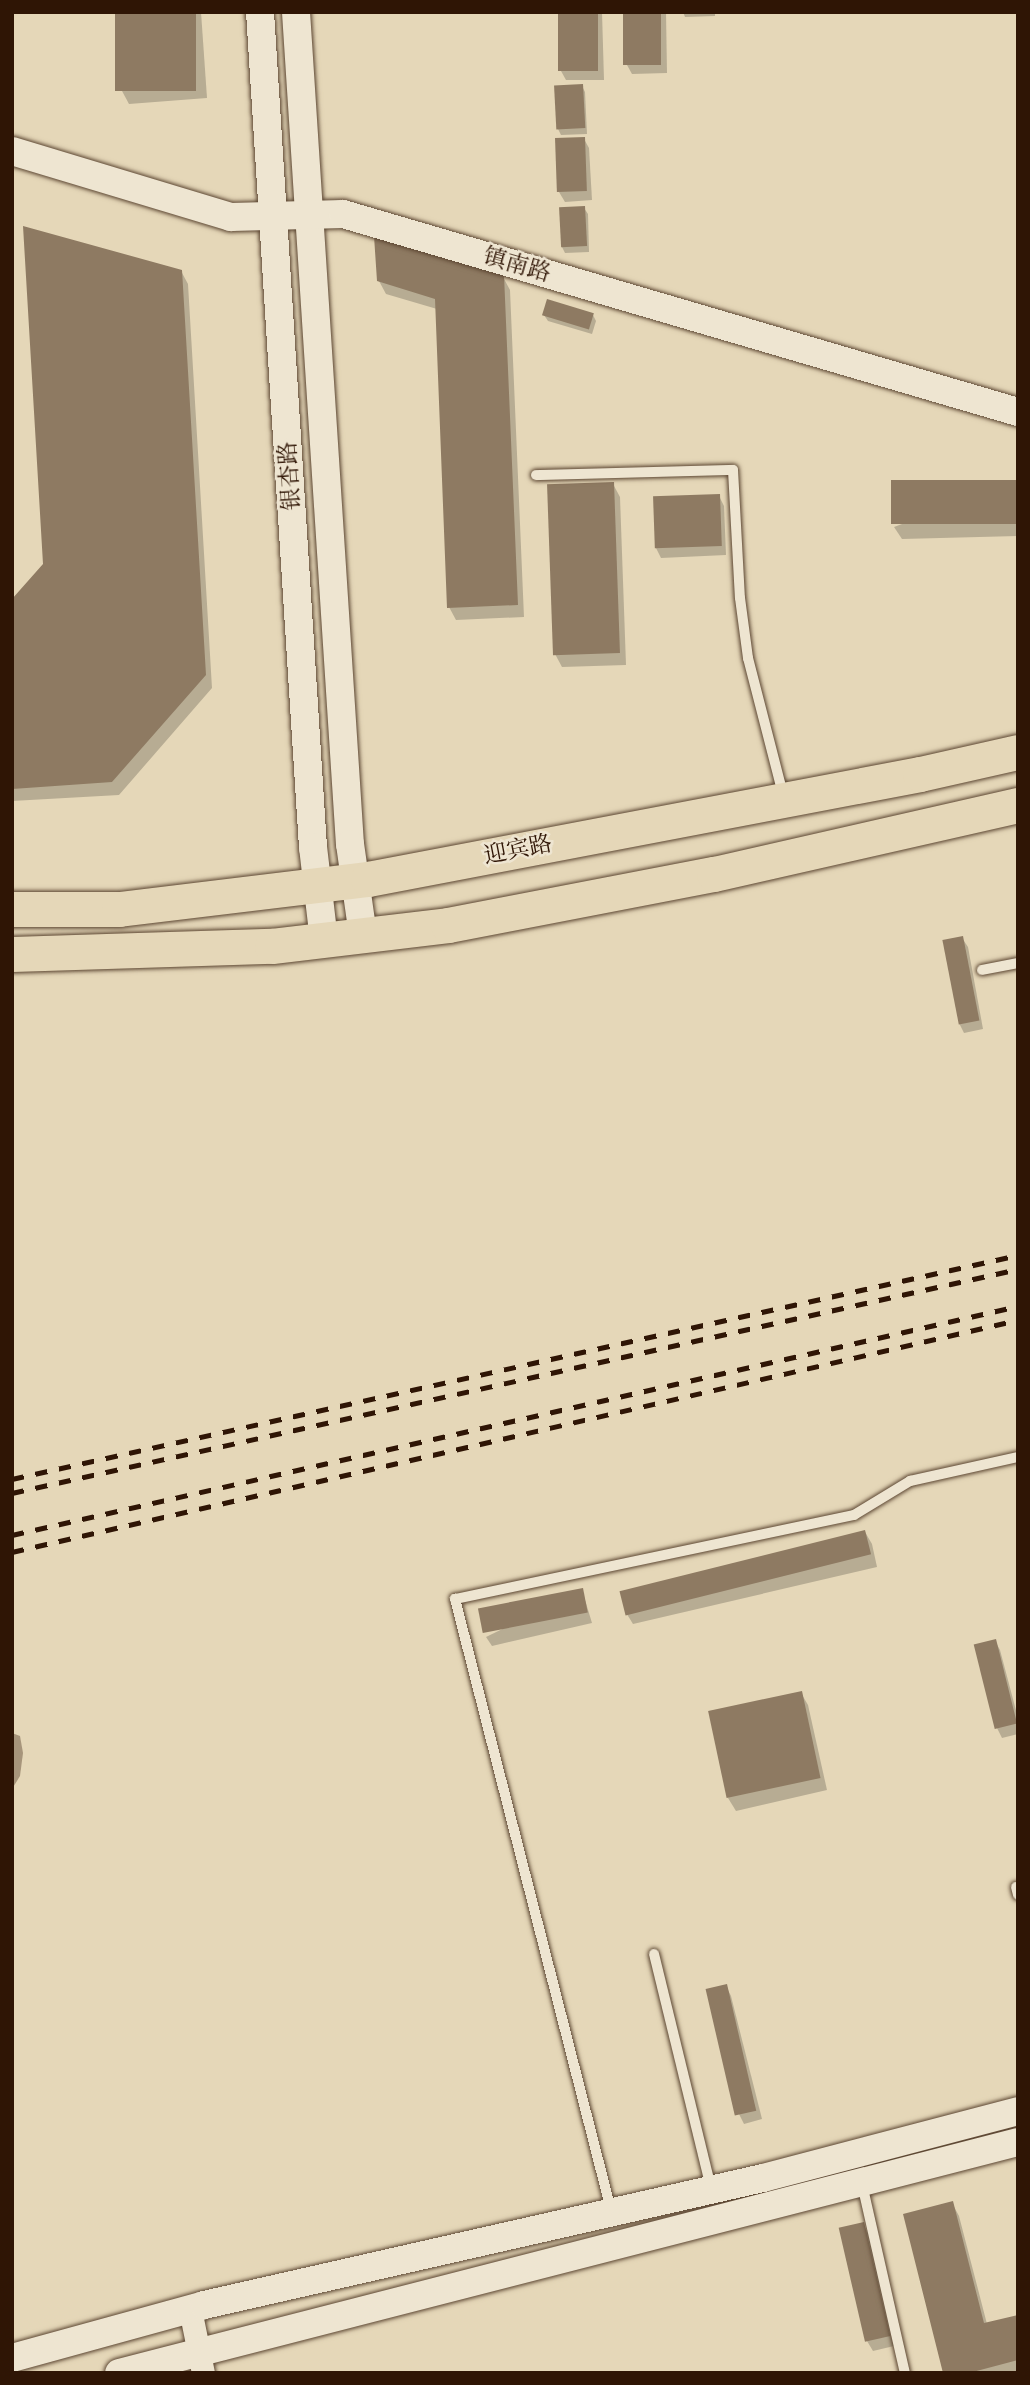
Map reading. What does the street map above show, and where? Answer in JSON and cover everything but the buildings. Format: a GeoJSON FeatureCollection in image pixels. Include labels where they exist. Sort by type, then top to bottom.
{"type":"FeatureCollection","features":[{"type":"Feature","properties":{"kind":"main road","name":"迎宾路"},"geometry":{"type":"LineString","coordinates":[[12,909],[119,909],[356,880],[784,800],[1018,752]]}},
{"type":"Feature","properties":{"kind":"main road"},"geometry":{"type":"LineString","coordinates":[[12,954],[272,946],[448,925],[714,874],[1018,805]]}},
{"type":"Feature","properties":{"kind":"street","name":"银杏路"},"geometry":{"type":"LineString","coordinates":[[260,12],[317,885],[324,940]]}},
{"type":"Feature","properties":{"kind":"street","name":"银杏路"},"geometry":{"type":"LineString","coordinates":[[296,12],[350,844],[363,935]]}},
{"type":"Feature","properties":{"kind":"street","name":"镇南路"},"geometry":{"type":"LineString","coordinates":[[12,152],[231,217],[343,214],[1018,412]]}},
{"type":"Feature","properties":{"kind":"street"},"geometry":{"type":"LineString","coordinates":[[12,2358],[190,2309],[711,2190],[1018,2111]]}},
{"type":"Feature","properties":{"kind":"street"},"geometry":{"type":"LineString","coordinates":[[119,2373],[201,2362],[861,2182],[1018,2142]]}},
{"type":"Feature","properties":{"kind":"street"},"geometry":{"type":"LineString","coordinates":[[190,2309],[201,2362]]}},
{"type":"Feature","properties":{"kind":"lane"},"geometry":{"type":"LineString","coordinates":[[536,475],[733,470],[740,598],[748,658],[784,800]]}},
{"type":"Feature","properties":{"kind":"lane"},"geometry":{"type":"LineString","coordinates":[[982,970],[1018,963]]}},
{"type":"Feature","properties":{"kind":"lane"},"geometry":{"type":"LineString","coordinates":[[612,2213],[455,1599],[854,1515],[910,1481],[1018,1457]]}},
{"type":"Feature","properties":{"kind":"lane"},"geometry":{"type":"LineString","coordinates":[[654,1954],[711,2190]]}},
{"type":"Feature","properties":{"kind":"lane"},"geometry":{"type":"LineString","coordinates":[[861,2182],[905,2373]]}},
{"type":"Feature","properties":{"kind":"shaded area"},"geometry":{"type":"Polygon","coordinates":[[[12,1733],[20,1736],[23,1753],[20,1776],[12,1789],[12,1733]]]}},
{"type":"Feature","properties":{"kind":"railway"},"geometry":{"type":"LineString","coordinates":[[12,1479],[1018,1255]]}},
{"type":"Feature","properties":{"kind":"railway"},"geometry":{"type":"LineString","coordinates":[[12,1493],[1018,1269]]}},
{"type":"Feature","properties":{"kind":"railway"},"geometry":{"type":"LineString","coordinates":[[12,1535],[1018,1306]]}},
{"type":"Feature","properties":{"kind":"railway"},"geometry":{"type":"LineString","coordinates":[[12,1552],[1018,1320]]}}]}
